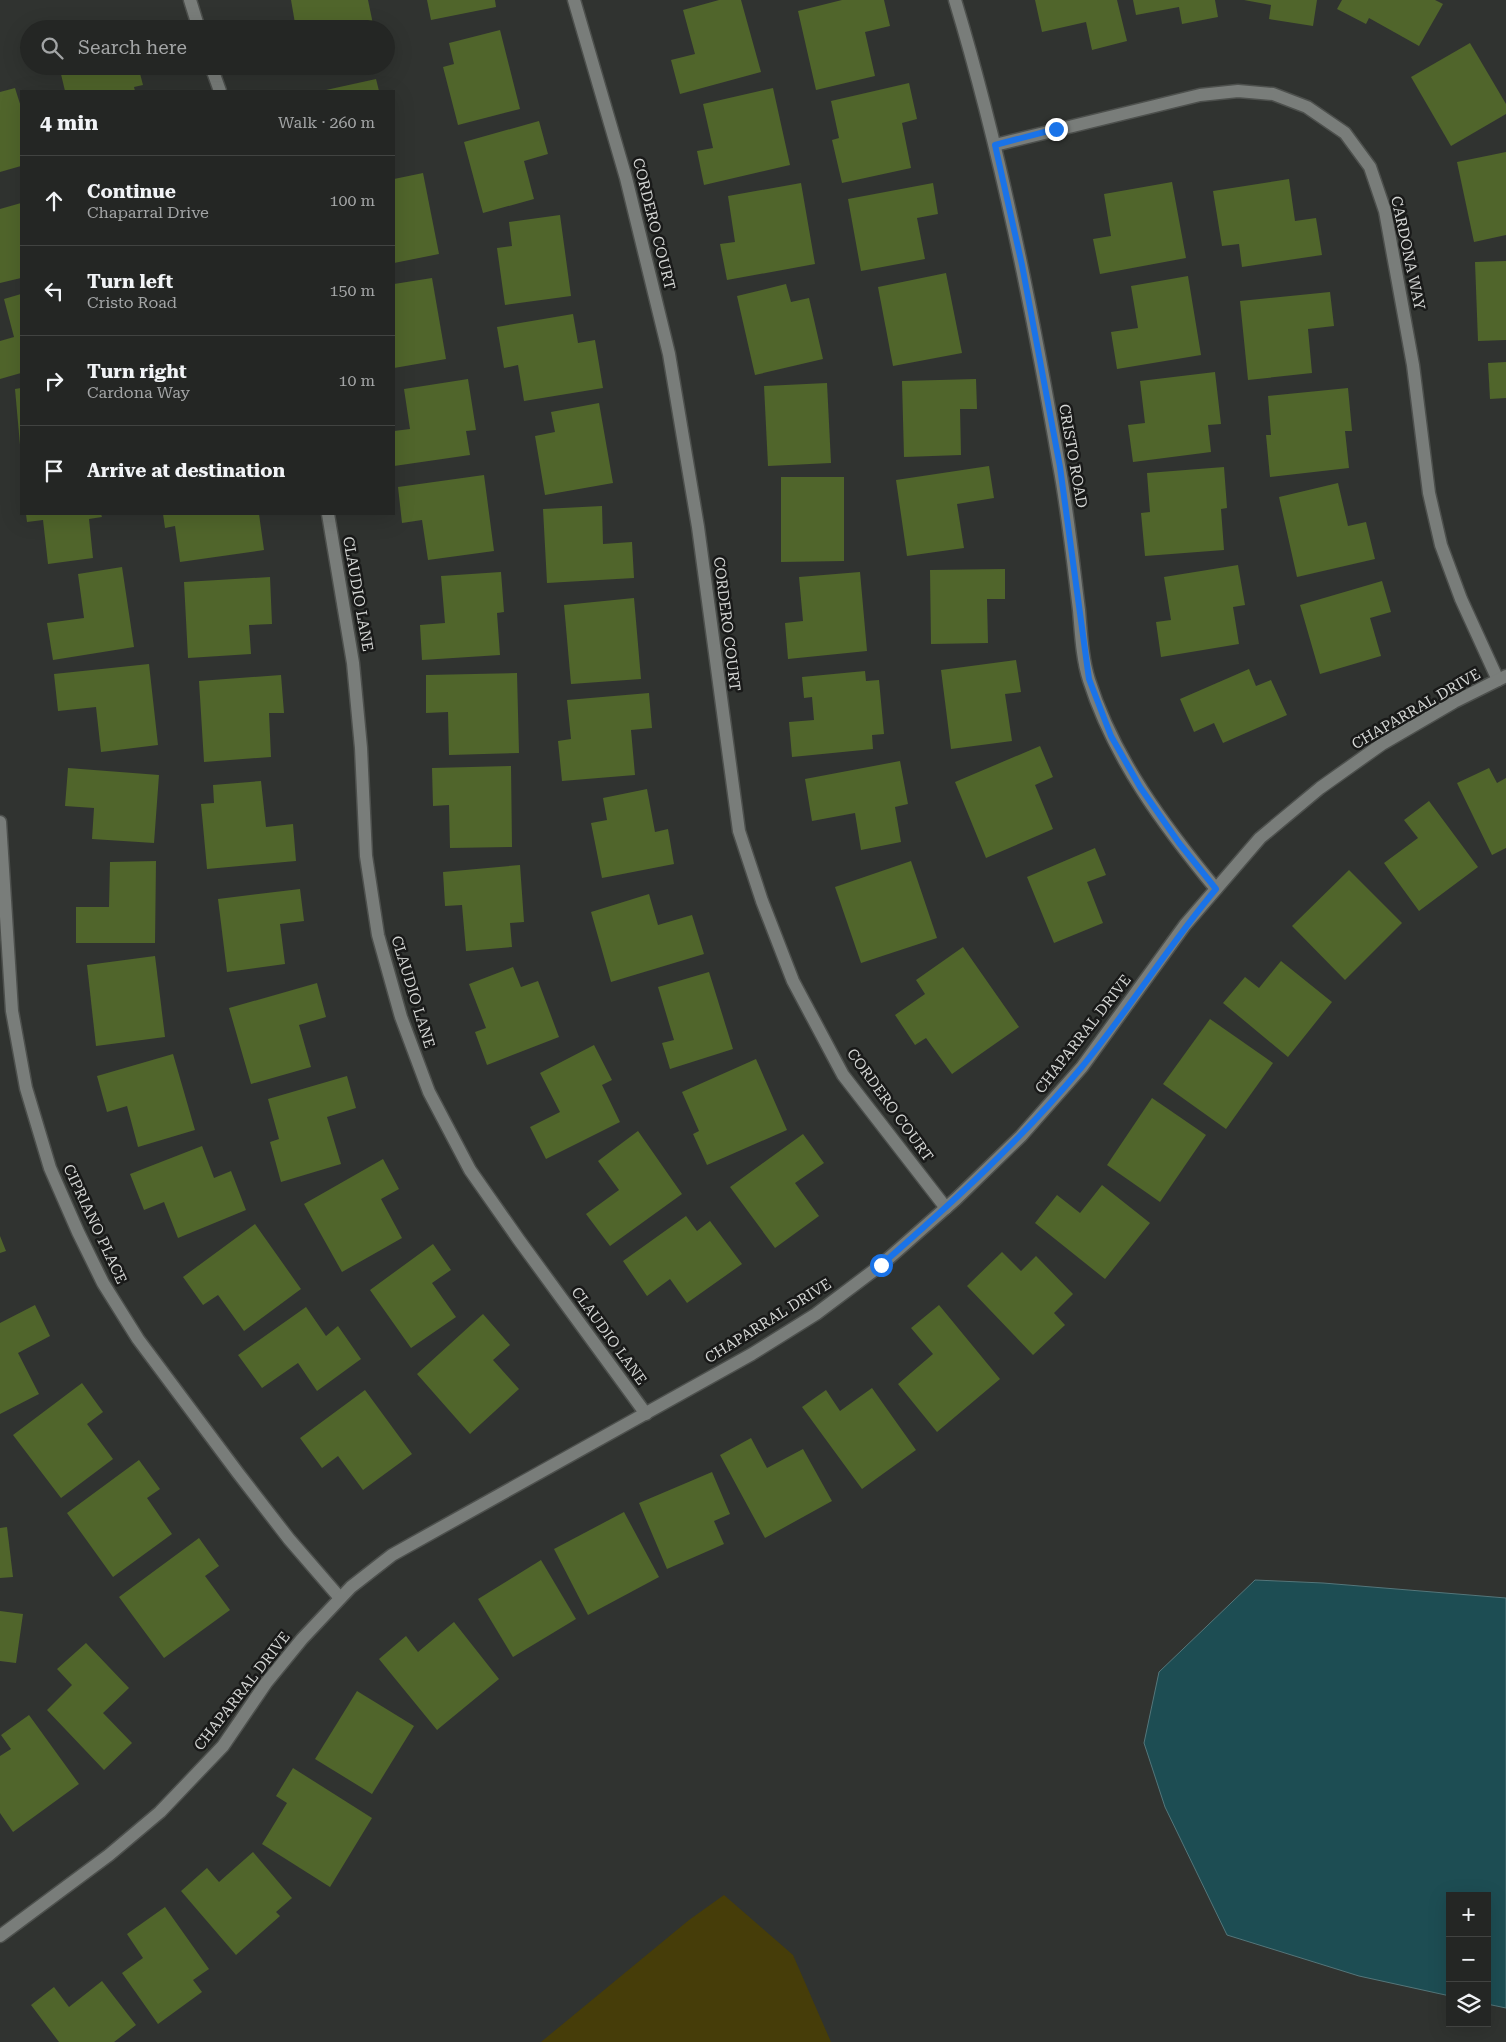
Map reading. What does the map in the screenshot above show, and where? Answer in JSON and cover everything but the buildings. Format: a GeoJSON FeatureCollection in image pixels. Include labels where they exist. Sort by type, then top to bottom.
{"type":"FeatureCollection","features":[{"type":"Feature","properties":{"kind":"street"},"geometry":{"type":"LineString","coordinates":[[190,0],[196,20]]}},
{"type":"Feature","properties":{"kind":"street","name":"CORDERO COURT"},"geometry":{"type":"LineString","coordinates":[[574,0],[626,178],[670,354],[698,527],[739,831],[762,902],[793,981],[844,1075],[946,1208]]}},
{"type":"Feature","properties":{"kind":"street","name":"CRISTO ROAD"},"geometry":{"type":"LineString","coordinates":[[955,0],[995,145],[1022,265],[1060,467],[1089,679],[1111,736],[1140,787],[1179,843],[1216,889]]}},
{"type":"Feature","properties":{"kind":"street"},"geometry":{"type":"LineString","coordinates":[[215,75],[220,90]]}},
{"type":"Feature","properties":{"kind":"street","name":"CARDONA WAY"},"geometry":{"type":"LineString","coordinates":[[995,145],[1200,95],[1238,91],[1273,94],[1307,107],[1345,133],[1370,167],[1386,211],[1413,366],[1430,493],[1441,545],[1461,599],[1502,678]]}},
{"type":"Feature","properties":{"kind":"street","name":"CLAUDIO LANE"},"geometry":{"type":"LineString","coordinates":[[328,515],[353,663],[361,748],[366,856],[378,935],[401,1017],[429,1092],[470,1170],[646,1414]]}},
{"type":"Feature","properties":{"kind":"street","name":"CHAPARRAL DRIVE"},"geometry":{"type":"LineString","coordinates":[[0,1936],[109,1855],[160,1812],[223,1746],[266,1683],[302,1639],[351,1587],[392,1555],[752,1354],[816,1314],[881,1265],[946,1208],[1021,1136],[1082,1067],[1185,926],[1260,838],[1320,788],[1382,744],[1454,702],[1502,678]]}},
{"type":"Feature","properties":{"kind":"street","name":"CIPRIANO PLACE"},"geometry":{"type":"LineString","coordinates":[[0,822],[12,1011],[26,1088],[50,1168],[78,1232],[103,1283],[138,1338],[289,1539],[340,1598]]}},
{"type":"Feature","properties":{"kind":"shaded area"},"geometry":{"type":"Polygon","coordinates":[[[724,1895],[793,1955],[831,2042],[541,2042],[689,1920],[724,1895]]]}},
{"type":"Feature","properties":{"kind":"water"},"geometry":{"type":"Polygon","coordinates":[[[1255,1580],[1323,1583],[1506,1598],[1506,2008],[1491,2005],[1491,1892],[1446,1892],[1446,1995],[1359,1976],[1227,1935],[1165,1807],[1144,1743],[1159,1672],[1255,1580]]]}},
{"type":"Feature","properties":{"kind":"route"},"geometry":{"type":"LineString","coordinates":[[881,1265],[956,1200],[1021,1136],[1082,1067],[1185,926],[1216,889],[1179,843],[1140,787],[1111,736],[1089,679],[1060,467],[1022,265],[995,145],[1056,129]]}}]}
